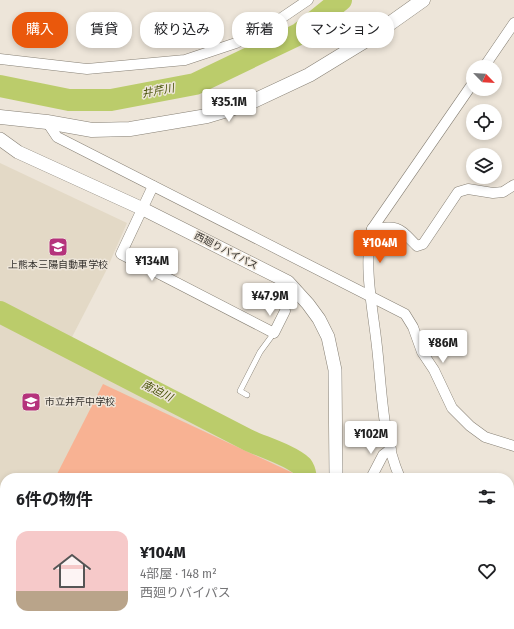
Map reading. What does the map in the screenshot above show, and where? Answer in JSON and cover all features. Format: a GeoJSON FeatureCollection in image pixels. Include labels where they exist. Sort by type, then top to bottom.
{"type":"FeatureCollection","features":[{"type":"Feature","properties":{"kind":"main road"},"geometry":{"type":"LineString","coordinates":[[0,117],[47,122],[92,130],[130,130],[207,116],[248,104],[309,75],[368,39],[423,0]]}},
{"type":"Feature","properties":{"kind":"street"},"geometry":{"type":"LineString","coordinates":[[0,58],[87,69],[185,60],[236,43],[280,19],[308,0]]}},
{"type":"Feature","properties":{"kind":"street"},"geometry":{"type":"LineString","coordinates":[[489,60],[514,24]]}},
{"type":"Feature","properties":{"kind":"street"},"geometry":{"type":"LineString","coordinates":[[398,473],[383,416],[371,298],[368,245],[372,229],[466,93]]}},
{"type":"Feature","properties":{"kind":"street"},"geometry":{"type":"LineString","coordinates":[[47,122],[57,137],[405,314],[413,327],[422,352],[434,370],[452,408],[470,426],[485,437],[514,446]]}},
{"type":"Feature","properties":{"kind":"street","name":"西廻りバイパス"},"geometry":{"type":"LineString","coordinates":[[0,139],[18,152],[143,209],[288,282],[312,309],[328,337],[335,370],[336,473]]}},
{"type":"Feature","properties":{"kind":"street"},"geometry":{"type":"LineString","coordinates":[[372,229],[394,227],[403,231],[417,246],[423,244],[458,192],[468,189],[493,193],[503,192],[514,184]]}},
{"type":"Feature","properties":{"kind":"street"},"geometry":{"type":"LineString","coordinates":[[153,186],[121,254],[274,333],[285,311]]}},
{"type":"Feature","properties":{"kind":"street"},"geometry":{"type":"LineString","coordinates":[[374,473],[383,455],[391,449]]}},
{"type":"Feature","properties":{"kind":"lane"},"geometry":{"type":"LineString","coordinates":[[247,395],[240,391],[260,352],[274,333]]}},
{"type":"Feature","properties":{"kind":"shaded area","name":"上熊本三陽自動車学校"},"geometry":{"type":"Polygon","coordinates":[[[0,163],[127,223],[106,271],[71,339],[0,302],[0,163]]]}},
{"type":"Feature","properties":{"kind":"shaded area"},"geometry":{"type":"Polygon","coordinates":[[[0,321],[296,473],[0,473],[0,321]]]}},
{"type":"Feature","properties":{"kind":"shaded area"},"geometry":{"type":"Polygon","coordinates":[[[103,384],[293,473],[58,473],[103,384]]]}},
{"type":"Feature","properties":{"kind":"waterway","name":"井芹川"},"geometry":{"type":"LineString","coordinates":[[0,86],[69,100],[111,100],[195,84],[299,34],[341,0]]}},
{"type":"Feature","properties":{"kind":"waterway","name":"南迫川"},"geometry":{"type":"LineString","coordinates":[[0,312],[248,440],[291,458],[302,466],[305,473]]}},
{"type":"Feature","properties":{"kind":"place","name":"上熊本三陽自動車学校"},"geometry":{"type":"Point","coordinates":[58,247]}},
{"type":"Feature","properties":{"kind":"place","name":"市立井芹中学校"},"geometry":{"type":"Point","coordinates":[31,402]}}]}
